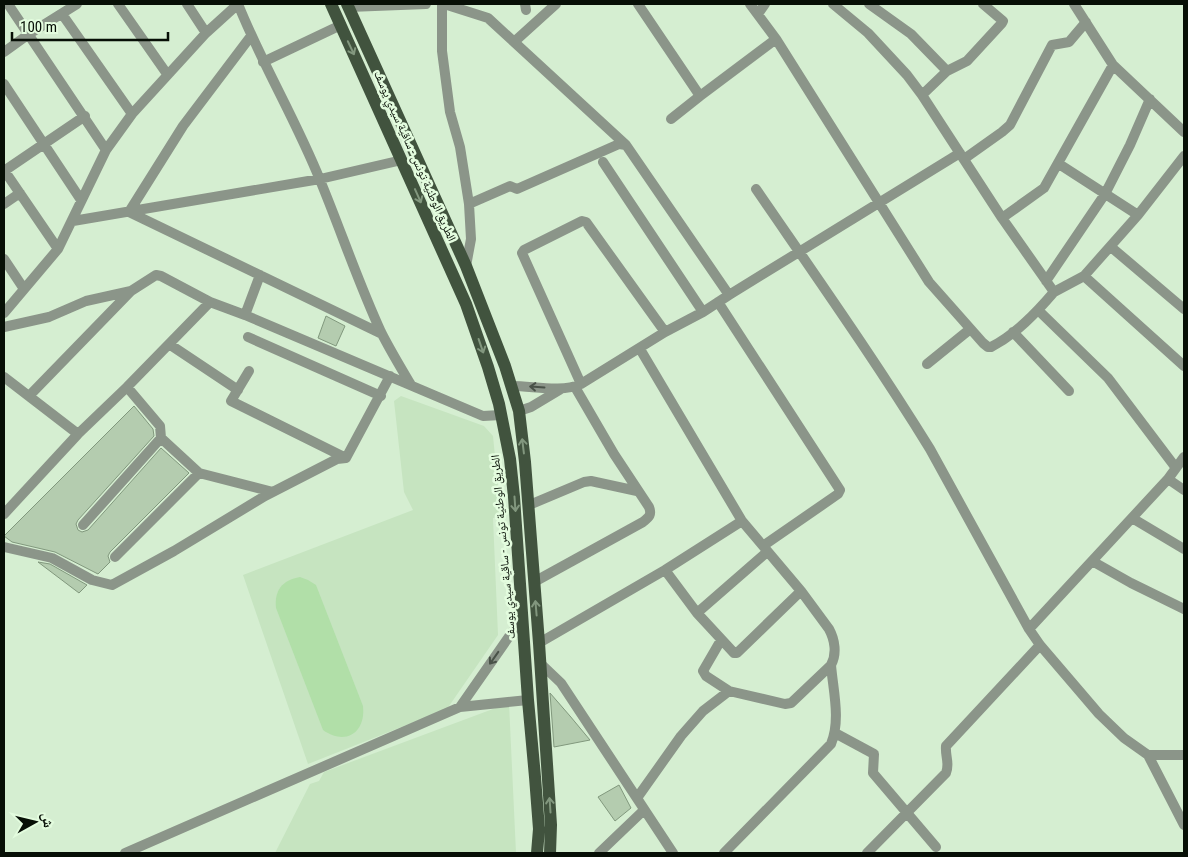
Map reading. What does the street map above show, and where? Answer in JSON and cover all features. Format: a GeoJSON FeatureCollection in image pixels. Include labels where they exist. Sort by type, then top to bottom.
{"type":"FeatureCollection","features":[{"type":"Feature","properties":{"kind":"main road","name":"الطريق الوطنية تونس - ساقية سيدي يوسف"},"geometry":{"type":"LineString","coordinates":[[331,4],[466,304],[488,367],[501,415],[510,459],[516,529],[538,821],[537,853]]}},
{"type":"Feature","properties":{"kind":"main road","name":"الطريق الوطنية تونس - ساقية سيدي يوسف"},"geometry":{"type":"LineString","coordinates":[[348,5],[466,266],[512,386],[519,411],[540,643],[551,825],[550,853]]}},
{"type":"Feature","properties":{"kind":"main road"},"geometry":{"type":"LineString","coordinates":[[516,529],[530,528]]}},
{"type":"Feature","properties":{"kind":"street"},"geometry":{"type":"LineString","coordinates":[[8,4],[85,116],[106,150]]}},
{"type":"Feature","properties":{"kind":"street"},"geometry":{"type":"LineString","coordinates":[[4,52],[76,4]]}},
{"type":"Feature","properties":{"kind":"street"},"geometry":{"type":"LineString","coordinates":[[118,4],[167,74]]}},
{"type":"Feature","properties":{"kind":"street"},"geometry":{"type":"LineString","coordinates":[[187,4],[206,33]]}},
{"type":"Feature","properties":{"kind":"street"},"geometry":{"type":"LineString","coordinates":[[4,313],[58,248],[73,221],[81,200],[106,150],[132,114],[206,33],[238,4],[250,36],[320,180],[350,259],[382,334],[411,385]]}},
{"type":"Feature","properties":{"kind":"street"},"geometry":{"type":"LineString","coordinates":[[348,5],[426,4]]}},
{"type":"Feature","properties":{"kind":"street"},"geometry":{"type":"LineString","coordinates":[[466,266],[470,240],[469,204],[460,146],[450,112],[442,51],[443,4],[488,18],[626,145],[729,295]]}},
{"type":"Feature","properties":{"kind":"street"},"geometry":{"type":"LineString","coordinates":[[514,42],[556,4]]}},
{"type":"Feature","properties":{"kind":"street"},"geometry":{"type":"LineString","coordinates":[[638,4],[700,96]]}},
{"type":"Feature","properties":{"kind":"street"},"geometry":{"type":"LineString","coordinates":[[750,4],[776,39],[929,282],[970,330],[988,347],[996,344],[1013,332],[1038,310],[1054,292],[1084,276],[1138,215],[1184,156]]}},
{"type":"Feature","properties":{"kind":"street"},"geometry":{"type":"LineString","coordinates":[[758,14],[765,4]]}},
{"type":"Feature","properties":{"kind":"street"},"geometry":{"type":"LineString","coordinates":[[833,4],[868,33],[907,75],[1002,218],[1054,292]]}},
{"type":"Feature","properties":{"kind":"street"},"geometry":{"type":"LineString","coordinates":[[869,4],[911,34],[947,70]]}},
{"type":"Feature","properties":{"kind":"street"},"geometry":{"type":"LineString","coordinates":[[922,95],[947,70],[967,61],[1002,23],[1003,21],[983,4]]}},
{"type":"Feature","properties":{"kind":"street"},"geometry":{"type":"LineString","coordinates":[[1074,4],[1112,65],[1150,98],[1184,132]]}},
{"type":"Feature","properties":{"kind":"street"},"geometry":{"type":"LineString","coordinates":[[62,14],[132,114]]}},
{"type":"Feature","properties":{"kind":"street"},"geometry":{"type":"LineString","coordinates":[[512,386],[561,389],[578,385],[640,349],[665,332],[704,312],[879,202],[1002,132],[1010,124],[1052,45],[1069,42],[1086,22]]}},
{"type":"Feature","properties":{"kind":"street"},"geometry":{"type":"LineString","coordinates":[[264,62],[341,25]]}},
{"type":"Feature","properties":{"kind":"street"},"geometry":{"type":"LineString","coordinates":[[129,212],[183,126],[250,36]]}},
{"type":"Feature","properties":{"kind":"street"},"geometry":{"type":"LineString","coordinates":[[671,119],[776,39]]}},
{"type":"Feature","properties":{"kind":"street"},"geometry":{"type":"LineString","coordinates":[[1002,218],[1044,188],[1059,164],[1112,65]]}},
{"type":"Feature","properties":{"kind":"street"},"geometry":{"type":"LineString","coordinates":[[4,84],[81,200]]}},
{"type":"Feature","properties":{"kind":"street"},"geometry":{"type":"LineString","coordinates":[[1046,281],[1106,194],[1150,98]]}},
{"type":"Feature","properties":{"kind":"street"},"geometry":{"type":"LineString","coordinates":[[58,248],[4,170],[85,116]]}},
{"type":"Feature","properties":{"kind":"street"},"geometry":{"type":"LineString","coordinates":[[469,204],[510,186],[516,189],[619,144],[626,145]]}},
{"type":"Feature","properties":{"kind":"street"},"geometry":{"type":"LineString","coordinates":[[73,221],[320,180],[402,160]]}},
{"type":"Feature","properties":{"kind":"street"},"geometry":{"type":"LineString","coordinates":[[603,162],[704,312]]}},
{"type":"Feature","properties":{"kind":"street"},"geometry":{"type":"LineString","coordinates":[[1059,164],[1138,215]]}},
{"type":"Feature","properties":{"kind":"street"},"geometry":{"type":"LineString","coordinates":[[756,189],[872,359],[930,449],[1029,629],[1099,714],[1124,738],[1148,755],[1184,825]]}},
{"type":"Feature","properties":{"kind":"street"},"geometry":{"type":"LineString","coordinates":[[4,204],[20,193]]}},
{"type":"Feature","properties":{"kind":"street"},"geometry":{"type":"LineString","coordinates":[[129,212],[382,334]]}},
{"type":"Feature","properties":{"kind":"street"},"geometry":{"type":"LineString","coordinates":[[534,582],[643,522],[650,516],[649,507],[614,454],[578,385],[522,253],[524,250],[582,221],[586,222],[665,332]]}},
{"type":"Feature","properties":{"kind":"street"},"geometry":{"type":"LineString","coordinates":[[1111,247],[1184,309]]}},
{"type":"Feature","properties":{"kind":"street"},"geometry":{"type":"LineString","coordinates":[[4,259],[24,289]]}},
{"type":"Feature","properties":{"kind":"street"},"geometry":{"type":"LineString","coordinates":[[29,396],[131,291],[156,275],[210,302],[483,416],[501,415]]}},
{"type":"Feature","properties":{"kind":"street"},"geometry":{"type":"LineString","coordinates":[[244,315],[260,275]]}},
{"type":"Feature","properties":{"kind":"street"},"geometry":{"type":"LineString","coordinates":[[1084,276],[1184,366]]}},
{"type":"Feature","properties":{"kind":"street"},"geometry":{"type":"LineString","coordinates":[[4,327],[49,317],[86,301],[131,291]]}},
{"type":"Feature","properties":{"kind":"street"},"geometry":{"type":"LineString","coordinates":[[4,514],[78,434],[127,388],[210,302]]}},
{"type":"Feature","properties":{"kind":"street"},"geometry":{"type":"LineString","coordinates":[[696,612],[765,549],[838,494],[840,490],[718,302]]}},
{"type":"Feature","properties":{"kind":"street"},"geometry":{"type":"LineString","coordinates":[[1038,310],[1108,378],[1176,468]]}},
{"type":"Feature","properties":{"kind":"street"},"geometry":{"type":"LineString","coordinates":[[926,364],[970,330]]}},
{"type":"Feature","properties":{"kind":"street"},"geometry":{"type":"LineString","coordinates":[[1013,332],[1069,391]]}},
{"type":"Feature","properties":{"kind":"street"},"geometry":{"type":"LineString","coordinates":[[248,337],[381,396]]}},
{"type":"Feature","properties":{"kind":"street"},"geometry":{"type":"LineString","coordinates":[[169,344],[238,390]]}},
{"type":"Feature","properties":{"kind":"street"},"geometry":{"type":"LineString","coordinates":[[640,349],[742,521],[830,629],[833,636],[834,659],[831,665],[791,703],[785,704],[729,691],[706,676],[703,671],[721,640]]}},
{"type":"Feature","properties":{"kind":"street"},"geometry":{"type":"LineString","coordinates":[[249,371],[231,401],[346,458]]}},
{"type":"Feature","properties":{"kind":"street"},"geometry":{"type":"LineString","coordinates":[[346,458],[381,396],[390,376]]}},
{"type":"Feature","properties":{"kind":"street"},"geometry":{"type":"LineString","coordinates":[[6,383],[29,396],[78,434]]}},
{"type":"Feature","properties":{"kind":"street"},"geometry":{"type":"LineString","coordinates":[[127,388],[160,426],[161,438],[199,473],[272,492]]}},
{"type":"Feature","properties":{"kind":"street"},"geometry":{"type":"LineString","coordinates":[[519,411],[531,407],[561,389]]}},
{"type":"Feature","properties":{"kind":"street"},"geometry":{"type":"LineString","coordinates":[[83,525],[161,438]]}},
{"type":"Feature","properties":{"kind":"street"},"geometry":{"type":"LineString","coordinates":[[1029,629],[1168,479],[1184,457]]}},
{"type":"Feature","properties":{"kind":"street"},"geometry":{"type":"LineString","coordinates":[[4,547],[52,558],[92,580],[112,584],[174,551],[272,492],[337,459],[346,458]]}},
{"type":"Feature","properties":{"kind":"street"},"geometry":{"type":"LineString","coordinates":[[115,557],[199,473]]}},
{"type":"Feature","properties":{"kind":"street"},"geometry":{"type":"LineString","coordinates":[[1168,479],[1184,490]]}},
{"type":"Feature","properties":{"kind":"street"},"geometry":{"type":"LineString","coordinates":[[528,504],[590,481],[638,490]]}},
{"type":"Feature","properties":{"kind":"street"},"geometry":{"type":"LineString","coordinates":[[1132,518],[1184,549]]}},
{"type":"Feature","properties":{"kind":"street"},"geometry":{"type":"LineString","coordinates":[[540,643],[665,570],[742,521]]}},
{"type":"Feature","properties":{"kind":"street"},"geometry":{"type":"LineString","coordinates":[[1092,560],[1131,583],[1184,609]]}},
{"type":"Feature","properties":{"kind":"street"},"geometry":{"type":"LineString","coordinates":[[665,570],[696,612],[734,653],[737,653],[800,591]]}},
{"type":"Feature","properties":{"kind":"street"},"geometry":{"type":"LineString","coordinates":[[460,707],[522,618]]}},
{"type":"Feature","properties":{"kind":"street"},"geometry":{"type":"LineString","coordinates":[[867,853],[946,773],[948,766],[945,753],[946,746],[1040,644]]}},
{"type":"Feature","properties":{"kind":"street"},"geometry":{"type":"LineString","coordinates":[[540,663],[561,684],[673,853]]}},
{"type":"Feature","properties":{"kind":"street"},"geometry":{"type":"LineString","coordinates":[[724,853],[832,744],[836,723],[831,665]]}},
{"type":"Feature","properties":{"kind":"street"},"geometry":{"type":"LineString","coordinates":[[637,798],[681,736],[702,711],[729,691]]}},
{"type":"Feature","properties":{"kind":"street"},"geometry":{"type":"LineString","coordinates":[[125,853],[460,707],[528,700]]}},
{"type":"Feature","properties":{"kind":"street"},"geometry":{"type":"LineString","coordinates":[[835,733],[874,754],[873,773],[936,847]]}},
{"type":"Feature","properties":{"kind":"street"},"geometry":{"type":"LineString","coordinates":[[1148,755],[1183,755]]}},
{"type":"Feature","properties":{"kind":"street"},"geometry":{"type":"LineString","coordinates":[[599,853],[644,810]]}},
{"type":"Feature","properties":{"kind":"shaded area"},"geometry":{"type":"Polygon","coordinates":[[[401,396],[484,426],[493,436],[501,516],[493,518],[498,635],[447,709],[308,764],[243,575],[413,510],[404,492],[394,401],[401,396]]]}},
{"type":"Feature","properties":{"kind":"shaded area"},"geometry":{"type":"Polygon","coordinates":[[[300,577],[316,585],[363,706],[361,723],[357,730],[346,737],[331,735],[323,730],[276,608],[276,596],[280,587],[294,578],[300,577]]]}},
{"type":"Feature","properties":{"kind":"shaded area"},"geometry":{"type":"Polygon","coordinates":[[[509,703],[516,853],[275,853],[310,784],[319,781],[324,772],[509,703]]]}},
{"type":"Feature","properties":{"kind":"building"},"geometry":{"type":"Polygon","coordinates":[[[326,316],[345,326],[336,346],[318,338],[326,316]]]}},
{"type":"Feature","properties":{"kind":"building"},"geometry":{"type":"Polygon","coordinates":[[[134,406],[153,429],[154,436],[78,520],[76,524],[78,530],[82,532],[88,530],[161,448],[189,473],[110,552],[108,556],[110,562],[98,574],[55,552],[12,542],[4,536],[134,406]]]}},
{"type":"Feature","properties":{"kind":"building"},"geometry":{"type":"Polygon","coordinates":[[[38,562],[50,564],[87,585],[79,593],[38,562]]]}},
{"type":"Feature","properties":{"kind":"building"},"geometry":{"type":"Polygon","coordinates":[[[550,693],[570,716],[590,740],[554,747],[550,693]]]}},
{"type":"Feature","properties":{"kind":"building"},"geometry":{"type":"Polygon","coordinates":[[[619,785],[631,808],[615,821],[598,797],[619,785]]]}}]}
